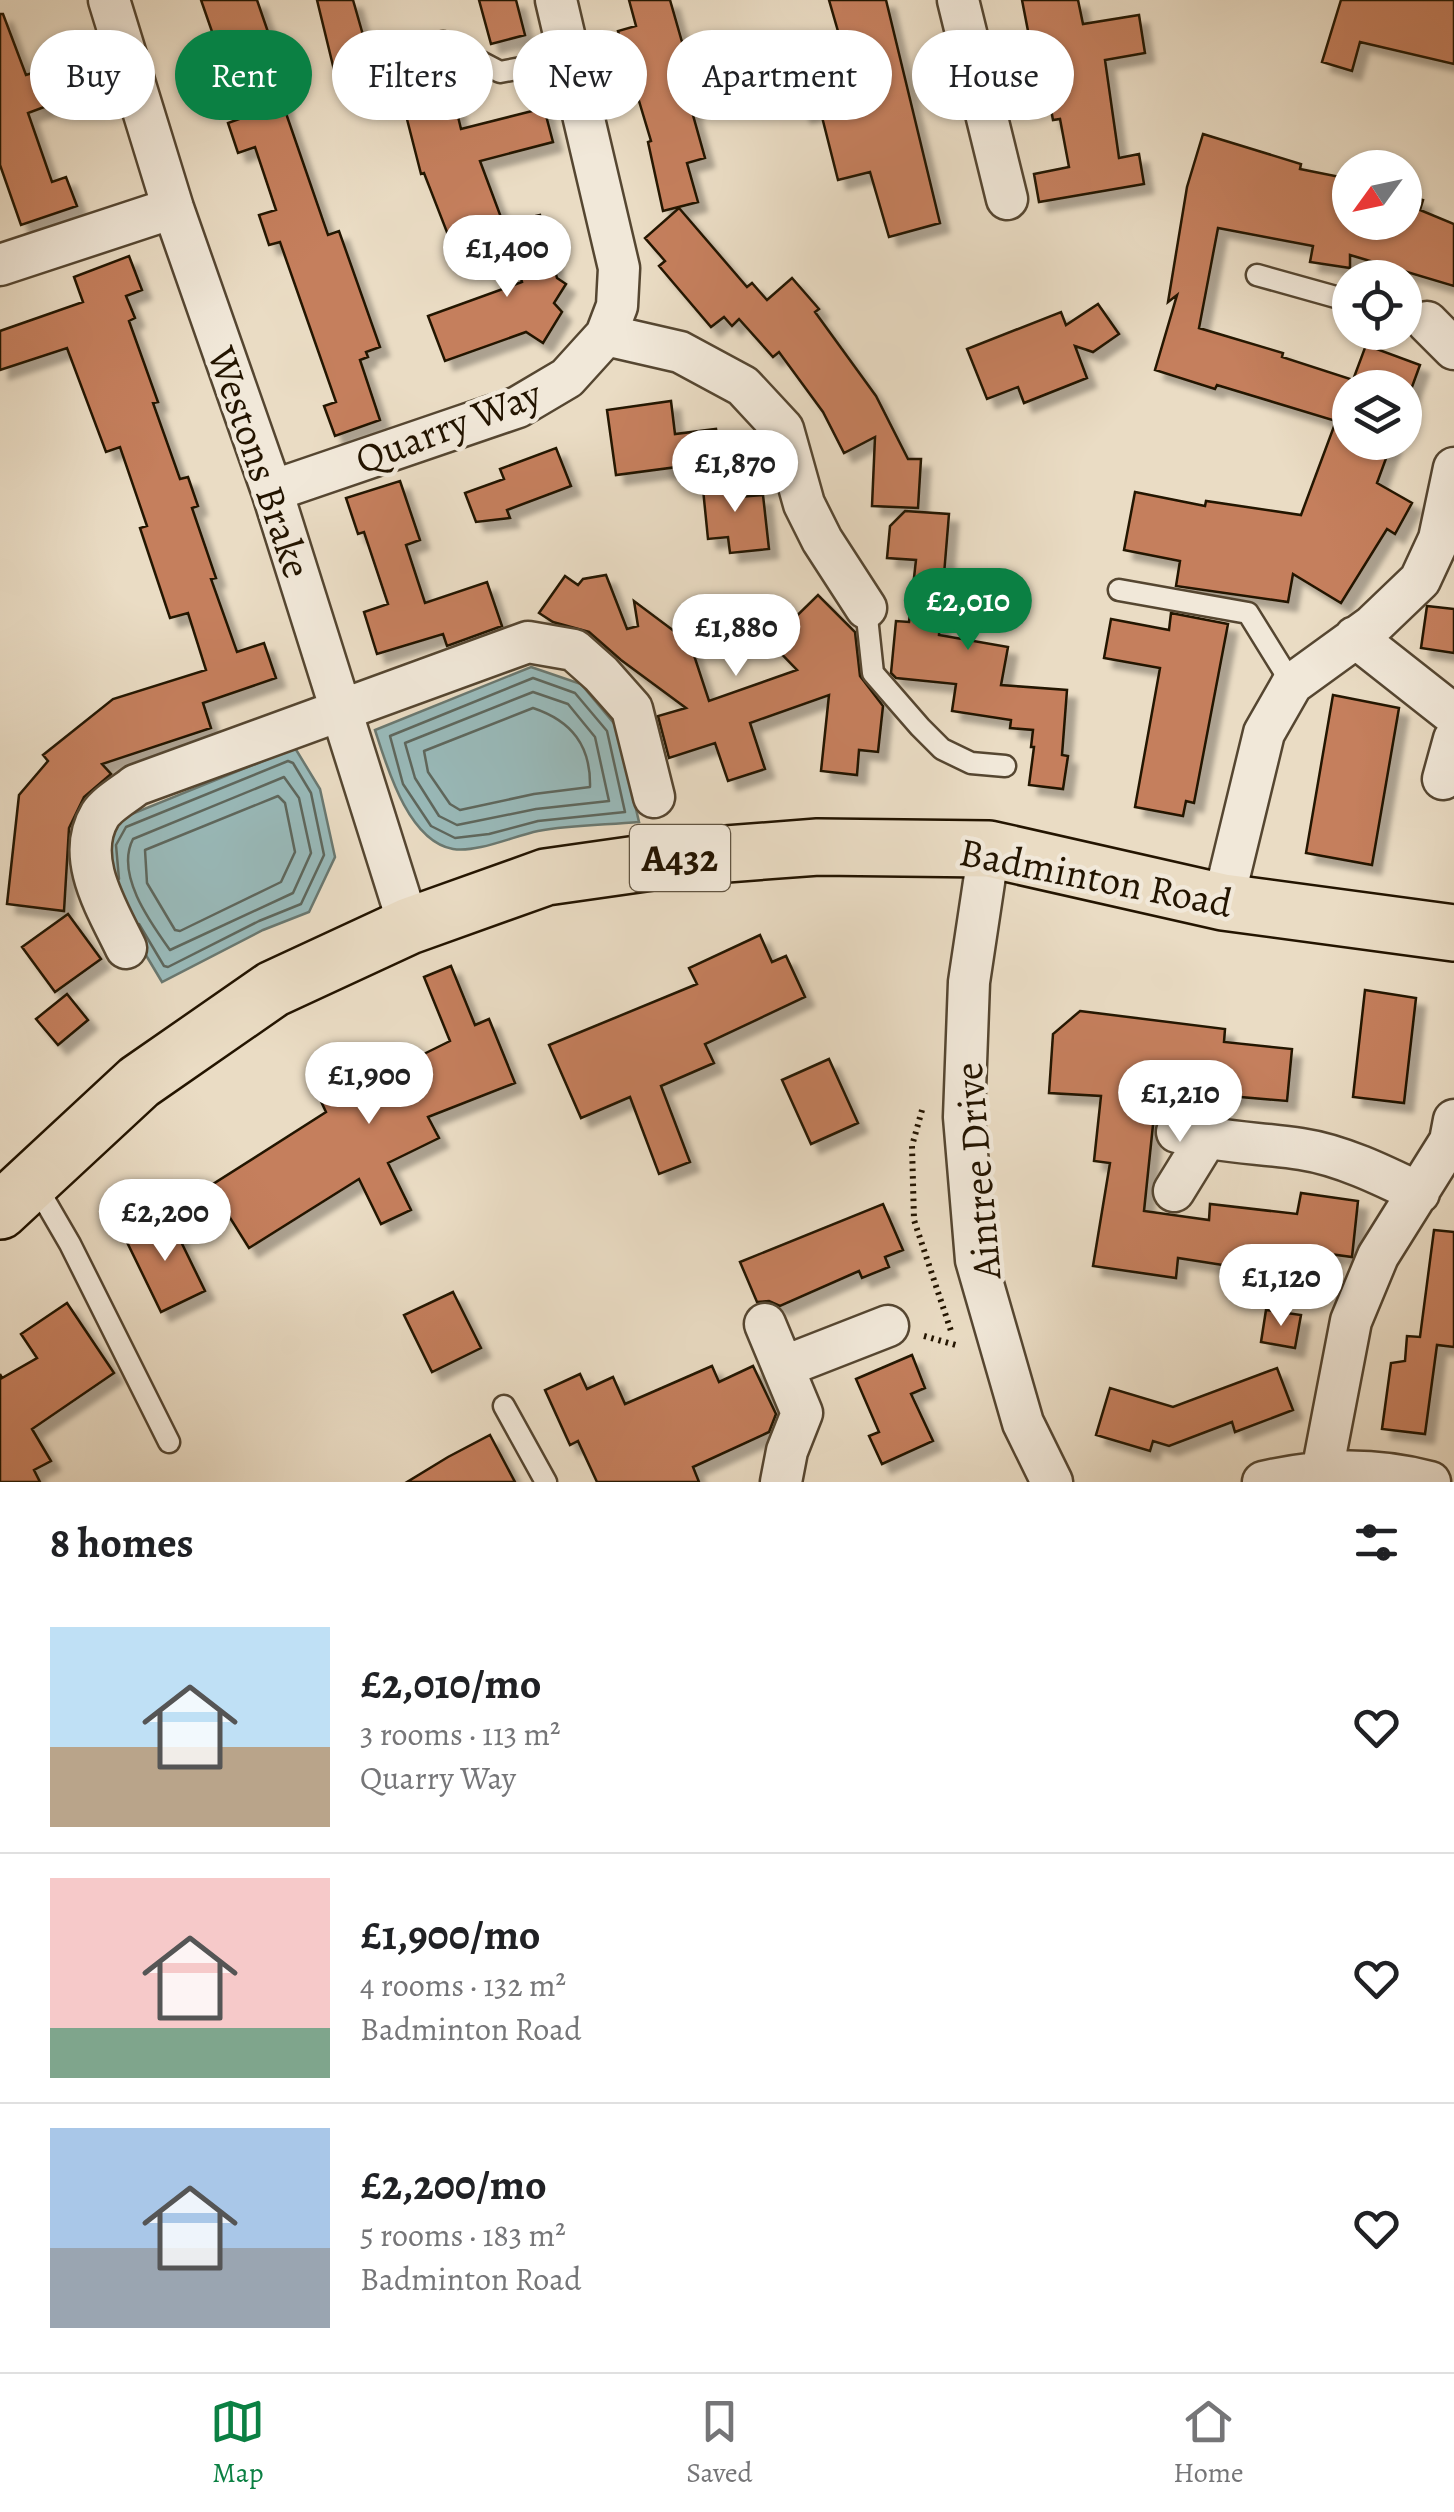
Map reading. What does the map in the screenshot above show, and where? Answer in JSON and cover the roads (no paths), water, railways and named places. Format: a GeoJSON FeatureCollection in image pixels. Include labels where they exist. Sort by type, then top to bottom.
{"type":"FeatureCollection","features":[{"type":"Feature","properties":{"kind":"main road","name":"Badminton Road"},"geometry":{"type":"LineString","coordinates":[[16,1195],[139,1082],[273,989],[409,926],[546,877],[687,857],[818,847],[990,849],[1222,902],[1454,933]]}},
{"type":"Feature","properties":{"kind":"street","name":"Westons Brake"},"geometry":{"type":"LineString","coordinates":[[109,0],[173,208],[272,491],[409,926]]}},
{"type":"Feature","properties":{"kind":"street","name":"Quarry Way"},"geometry":{"type":"LineString","coordinates":[[556,0],[563,30]]}},
{"type":"Feature","properties":{"kind":"street"},"geometry":{"type":"LineString","coordinates":[[958,0],[1007,199]]}},
{"type":"Feature","properties":{"kind":"street","name":"Quarry Way"},"geometry":{"type":"LineString","coordinates":[[272,491],[518,407],[568,378],[606,335],[617,306],[619,268],[584,120]]}},
{"type":"Feature","properties":{"kind":"street"},"geometry":{"type":"LineString","coordinates":[[0,265],[173,208]]}},
{"type":"Feature","properties":{"kind":"street"},"geometry":{"type":"LineString","coordinates":[[606,335],[680,352],[744,386],[782,429],[804,504],[866,608]]}},
{"type":"Feature","properties":{"kind":"street"},"geometry":{"type":"LineString","coordinates":[[1222,902],[1264,733],[1292,684],[1372,626],[1420,580],[1439,538],[1454,468]]}},
{"type":"Feature","properties":{"kind":"street"},"geometry":{"type":"LineString","coordinates":[[1355,637],[1454,714]]}},
{"type":"Feature","properties":{"kind":"street"},"geometry":{"type":"LineString","coordinates":[[126,948],[94,881],[91,840],[101,814],[136,785],[528,642],[574,650],[632,709],[654,797]]}},
{"type":"Feature","properties":{"kind":"street"},"geometry":{"type":"LineString","coordinates":[[1442,778],[1454,739]]}},
{"type":"Feature","properties":{"kind":"street","name":"Aintree Drive"},"geometry":{"type":"LineString","coordinates":[[990,849],[969,982],[965,1098],[976,1260],[1024,1424],[1052,1482]]}},
{"type":"Feature","properties":{"kind":"street"},"geometry":{"type":"LineString","coordinates":[[1322,1472],[1351,1321],[1378,1256],[1453,1134]]}},
{"type":"Feature","properties":{"kind":"street"},"geometry":{"type":"LineString","coordinates":[[1174,1192],[1191,1136],[1306,1150],[1419,1192]]}},
{"type":"Feature","properties":{"kind":"street"},"geometry":{"type":"LineString","coordinates":[[765,1324],[802,1414],[787,1451],[781,1482]]}},
{"type":"Feature","properties":{"kind":"street"},"geometry":{"type":"LineString","coordinates":[[783,1368],[888,1326]]}},
{"type":"Feature","properties":{"kind":"street"},"geometry":{"type":"LineString","coordinates":[[1262,1482],[1322,1472],[1390,1472],[1430,1482]]}},
{"type":"Feature","properties":{"kind":"lane"},"geometry":{"type":"LineString","coordinates":[[1257,275],[1332,296]]}},
{"type":"Feature","properties":{"kind":"lane"},"geometry":{"type":"LineString","coordinates":[[1119,590],[1248,614],[1292,684]]}},
{"type":"Feature","properties":{"kind":"lane"},"geometry":{"type":"LineString","coordinates":[[866,608],[873,673],[920,727],[942,749],[971,763],[1005,766]]}},
{"type":"Feature","properties":{"kind":"lane"},"geometry":{"type":"LineString","coordinates":[[16,1195],[70,1244],[169,1442]]}},
{"type":"Feature","properties":{"kind":"lane"},"geometry":{"type":"LineString","coordinates":[[504,1406],[546,1482]]}},
{"type":"Feature","properties":{"kind":"water"},"geometry":{"type":"Polygon","coordinates":[[[531,667],[581,684],[617,727],[639,822],[538,831],[473,849],[453,849],[437,843],[412,818],[402,800],[375,730],[531,667]]]}},
{"type":"Feature","properties":{"kind":"water"},"geometry":{"type":"Polygon","coordinates":[[[295,748],[320,789],[335,857],[309,912],[263,930],[162,982],[110,895],[105,843],[117,820],[295,748]]]}}]}
